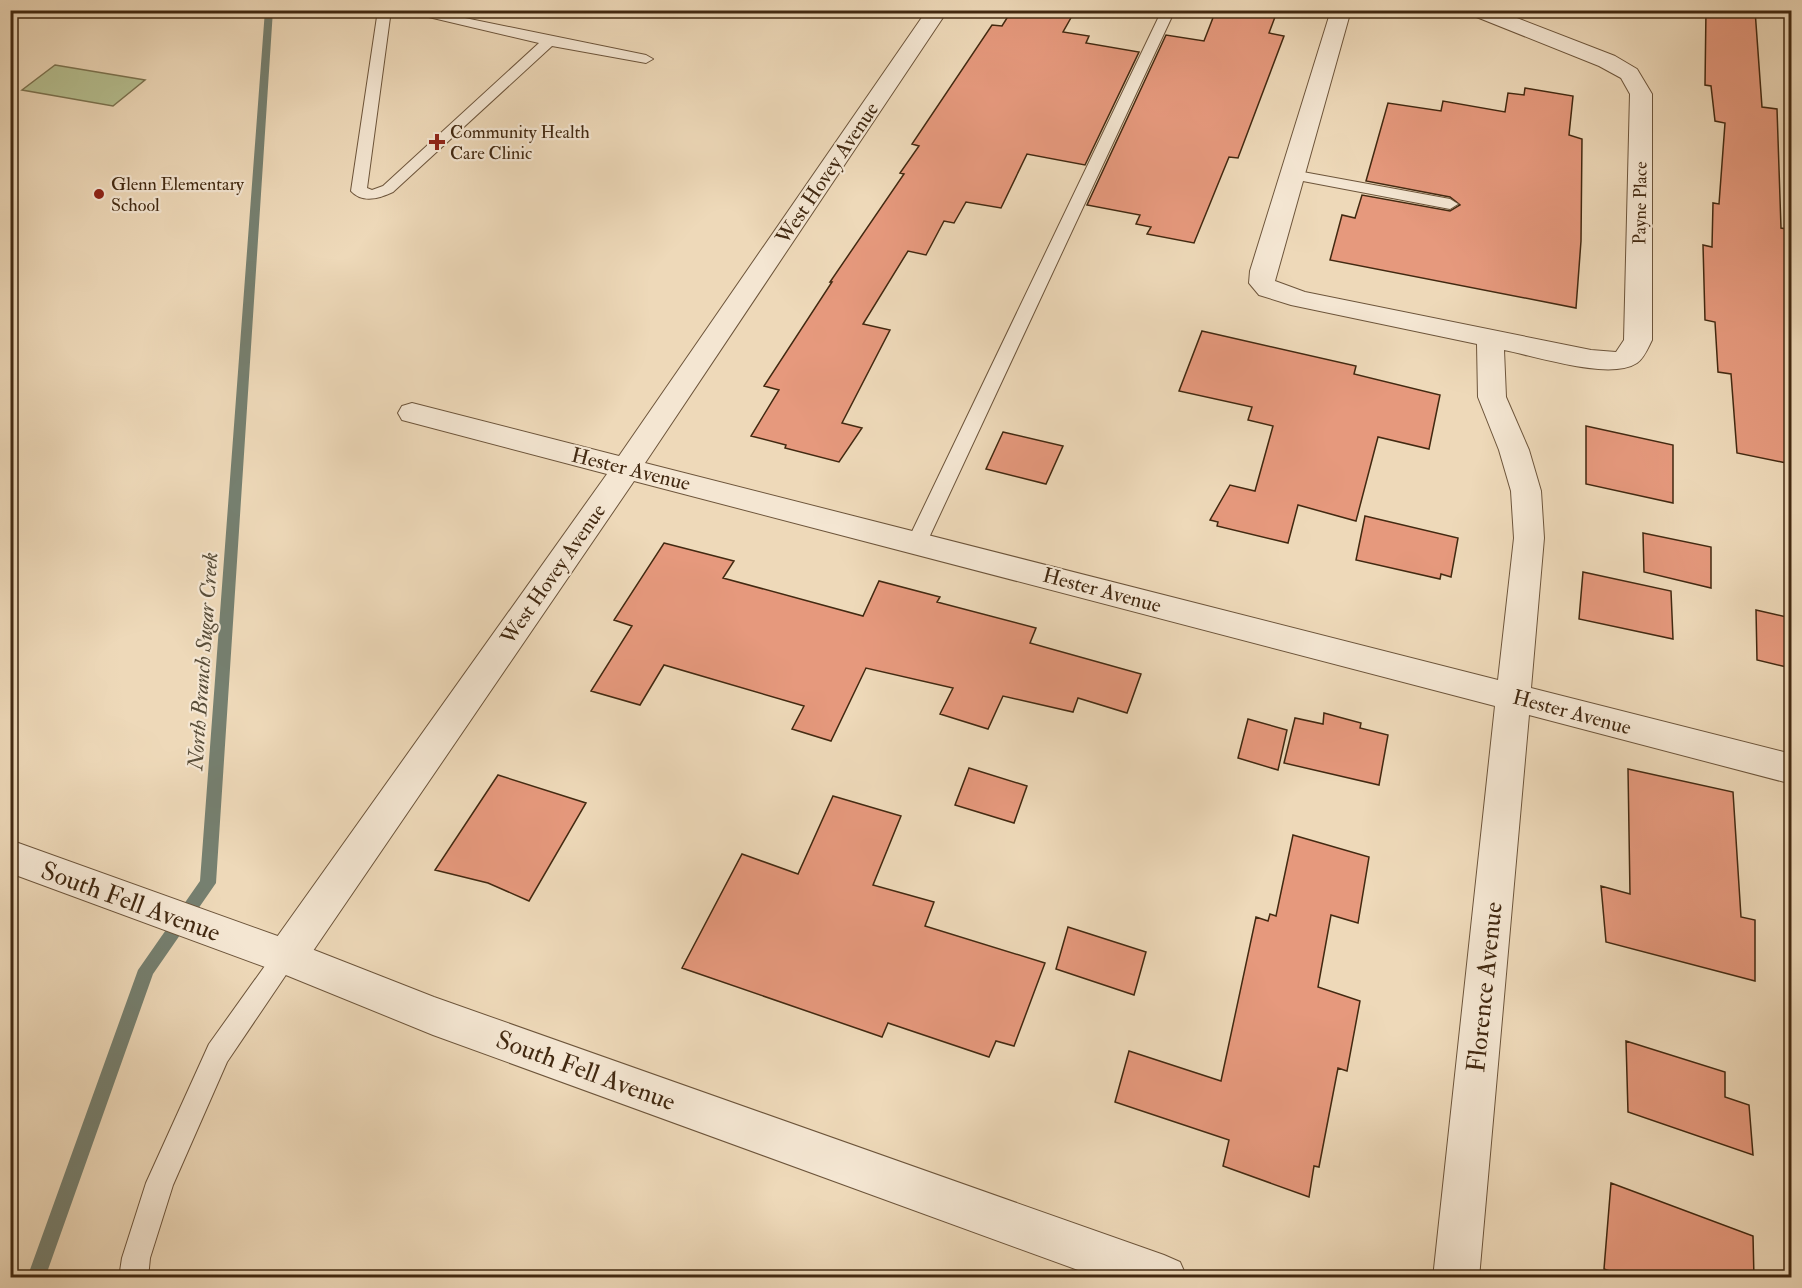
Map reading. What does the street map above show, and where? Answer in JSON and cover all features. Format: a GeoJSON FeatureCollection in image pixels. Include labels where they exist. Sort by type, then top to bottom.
{"type":"FeatureCollection","features":[{"type":"Feature","properties":{"kind":"street","name":"West Hovey Avenue"},"geometry":{"type":"LineString","coordinates":[[286,957],[626,469],[938,10]]}},
{"type":"Feature","properties":{"kind":"street","name":"Payne Place"},"geometry":{"type":"LineString","coordinates":[[1341,10],[1263,271],[1262,283],[1268,289],[1300,299],[1490,338],[1614,361],[1625,360],[1634,352],[1638,340],[1641,94],[1629,74],[1607,61],[1476,10]]}},
{"type":"Feature","properties":{"kind":"street"},"geometry":{"type":"LineString","coordinates":[[1490,338],[1492,397],[1514,450],[1527,503],[1529,538],[1512,697]]}},
{"type":"Feature","properties":{"kind":"street","name":"Hester Avenue"},"geometry":{"type":"LineString","coordinates":[[412,413],[1791,770]]}},
{"type":"Feature","properties":{"kind":"street","name":"Florence Avenue"},"geometry":{"type":"LineString","coordinates":[[1456,1278],[1512,697]]}},
{"type":"Feature","properties":{"kind":"street","name":"South Fell Avenue"},"geometry":{"type":"LineString","coordinates":[[10,856],[286,957],[433,1016],[1164,1278]]}},
{"type":"Feature","properties":{"kind":"lane"},"geometry":{"type":"LineString","coordinates":[[385,10],[359,191],[373,195],[388,189],[549,41]]}},
{"type":"Feature","properties":{"kind":"lane"},"geometry":{"type":"LineString","coordinates":[[405,10],[646,59]]}},
{"type":"Feature","properties":{"kind":"lane"},"geometry":{"type":"LineString","coordinates":[[917,542],[1169,10]]}},
{"type":"Feature","properties":{"kind":"lane"},"geometry":{"type":"LineString","coordinates":[[1292,175],[1450,204]]}},
{"type":"Feature","properties":{"kind":"lane"},"geometry":{"type":"LineString","coordinates":[[133,1278],[136,1258],[160,1184],[218,1053],[286,957]]}},
{"type":"Feature","properties":{"kind":"green space"},"geometry":{"type":"Polygon","coordinates":[[[55,65],[145,80],[113,106],[22,90],[55,65]]]}},
{"type":"Feature","properties":{"kind":"building"},"geometry":{"type":"Polygon","coordinates":[[[1012,10],[1064,10],[1062,15],[1072,16],[1063,32],[1089,36],[1086,43],[1139,52],[1085,165],[1027,154],[1001,208],[966,202],[954,223],[944,221],[926,255],[908,251],[863,324],[890,330],[842,423],[862,428],[839,462],[785,448],[786,445],[751,436],[779,390],[764,386],[832,282],[830,282],[904,174],[900,173],[919,146],[912,144],[992,25],[1002,26],[1012,10]]]}},
{"type":"Feature","properties":{"kind":"building"},"geometry":{"type":"Polygon","coordinates":[[[1216,10],[1269,10],[1266,16],[1275,17],[1269,33],[1284,36],[1238,158],[1229,157],[1194,243],[1147,234],[1151,227],[1136,224],[1140,215],[1087,205],[1166,35],[1204,41],[1216,10]]]}},
{"type":"Feature","properties":{"kind":"building"},"geometry":{"type":"Polygon","coordinates":[[[1706,10],[1755,10],[1762,107],[1777,109],[1781,228],[1787,229],[1788,262],[1791,262],[1791,464],[1737,453],[1731,374],[1718,372],[1715,322],[1705,320],[1703,245],[1712,247],[1713,203],[1719,204],[1725,123],[1715,121],[1711,86],[1705,85],[1706,10]]]}},
{"type":"Feature","properties":{"kind":"building"},"geometry":{"type":"Polygon","coordinates":[[[1525,88],[1573,96],[1569,135],[1582,139],[1581,241],[1576,308],[1330,260],[1342,215],[1355,218],[1362,195],[1450,211],[1460,205],[1450,197],[1366,181],[1388,103],[1441,111],[1443,101],[1505,112],[1508,93],[1524,95],[1525,88]]]}},
{"type":"Feature","properties":{"kind":"building"},"geometry":{"type":"Polygon","coordinates":[[[1202,331],[1356,366],[1354,374],[1440,395],[1429,449],[1378,437],[1356,521],[1298,505],[1288,543],[1217,526],[1218,522],[1210,520],[1230,485],[1255,491],[1273,426],[1248,420],[1252,407],[1179,391],[1202,331]]]}},
{"type":"Feature","properties":{"kind":"building"},"geometry":{"type":"Polygon","coordinates":[[[1586,426],[1673,445],[1673,503],[1586,484],[1586,426]]]}},
{"type":"Feature","properties":{"kind":"building"},"geometry":{"type":"Polygon","coordinates":[[[1003,432],[1063,446],[1046,484],[986,469],[1003,432]]]}},
{"type":"Feature","properties":{"kind":"building"},"geometry":{"type":"Polygon","coordinates":[[[1365,516],[1458,538],[1451,577],[1441,574],[1440,579],[1356,560],[1365,516]]]}},
{"type":"Feature","properties":{"kind":"building"},"geometry":{"type":"Polygon","coordinates":[[[1643,533],[1711,547],[1711,588],[1644,572],[1643,533]]]}},
{"type":"Feature","properties":{"kind":"building"},"geometry":{"type":"Polygon","coordinates":[[[664,543],[734,561],[723,578],[863,616],[879,581],[940,597],[937,602],[1036,628],[1030,643],[1141,674],[1127,713],[1078,698],[1073,712],[1003,696],[988,729],[940,714],[953,688],[866,668],[831,741],[792,729],[804,706],[664,665],[640,705],[591,691],[632,626],[614,620],[664,543]]]}},
{"type":"Feature","properties":{"kind":"building"},"geometry":{"type":"Polygon","coordinates":[[[1583,572],[1671,591],[1673,639],[1579,619],[1583,572]]]}},
{"type":"Feature","properties":{"kind":"building"},"geometry":{"type":"Polygon","coordinates":[[[1756,610],[1791,618],[1791,668],[1757,660],[1756,610]]]}},
{"type":"Feature","properties":{"kind":"building"},"geometry":{"type":"Polygon","coordinates":[[[1324,713],[1361,723],[1360,728],[1388,735],[1379,785],[1284,763],[1295,718],[1323,724],[1324,713]]]}},
{"type":"Feature","properties":{"kind":"building"},"geometry":{"type":"Polygon","coordinates":[[[1248,719],[1287,730],[1278,770],[1238,758],[1248,719]]]}},
{"type":"Feature","properties":{"kind":"building"},"geometry":{"type":"Polygon","coordinates":[[[969,768],[1027,786],[1014,823],[955,805],[969,768]]]}},
{"type":"Feature","properties":{"kind":"building"},"geometry":{"type":"Polygon","coordinates":[[[1628,769],[1733,792],[1741,917],[1755,920],[1755,981],[1606,942],[1601,886],[1630,894],[1628,769]]]}},
{"type":"Feature","properties":{"kind":"building"},"geometry":{"type":"Polygon","coordinates":[[[498,775],[586,803],[529,901],[488,883],[435,870],[498,775]]]}},
{"type":"Feature","properties":{"kind":"building"},"geometry":{"type":"Polygon","coordinates":[[[833,796],[901,816],[873,885],[934,902],[925,926],[1045,963],[1014,1046],[996,1041],[989,1057],[888,1023],[882,1037],[682,968],[742,854],[798,874],[833,796]]]}},
{"type":"Feature","properties":{"kind":"building"},"geometry":{"type":"Polygon","coordinates":[[[1293,835],[1369,857],[1358,923],[1331,915],[1318,987],[1360,1001],[1347,1071],[1338,1068],[1319,1167],[1314,1166],[1309,1197],[1223,1166],[1229,1140],[1115,1102],[1129,1051],[1221,1081],[1256,917],[1268,921],[1270,914],[1276,916],[1293,835]]]}},
{"type":"Feature","properties":{"kind":"building"},"geometry":{"type":"Polygon","coordinates":[[[1068,927],[1146,952],[1134,995],[1056,969],[1068,927]]]}},
{"type":"Feature","properties":{"kind":"building"},"geometry":{"type":"Polygon","coordinates":[[[1626,1041],[1725,1072],[1725,1097],[1749,1105],[1753,1155],[1628,1112],[1626,1041]]]}},
{"type":"Feature","properties":{"kind":"building"},"geometry":{"type":"Polygon","coordinates":[[[1611,1183],[1753,1236],[1754,1278],[1629,1278],[1604,1269],[1611,1183]]]}},
{"type":"Feature","properties":{"kind":"waterway","name":"North Branch Sugar Creek"},"geometry":{"type":"LineString","coordinates":[[36,1278],[146,970],[208,883],[269,10]]}},
{"type":"Feature","properties":{"kind":"place","name":"Community Health Care Clinic"},"geometry":{"type":"Point","coordinates":[437,142]}},
{"type":"Feature","properties":{"kind":"place","name":"Glenn Elementary School"},"geometry":{"type":"Point","coordinates":[99,194]}}]}
